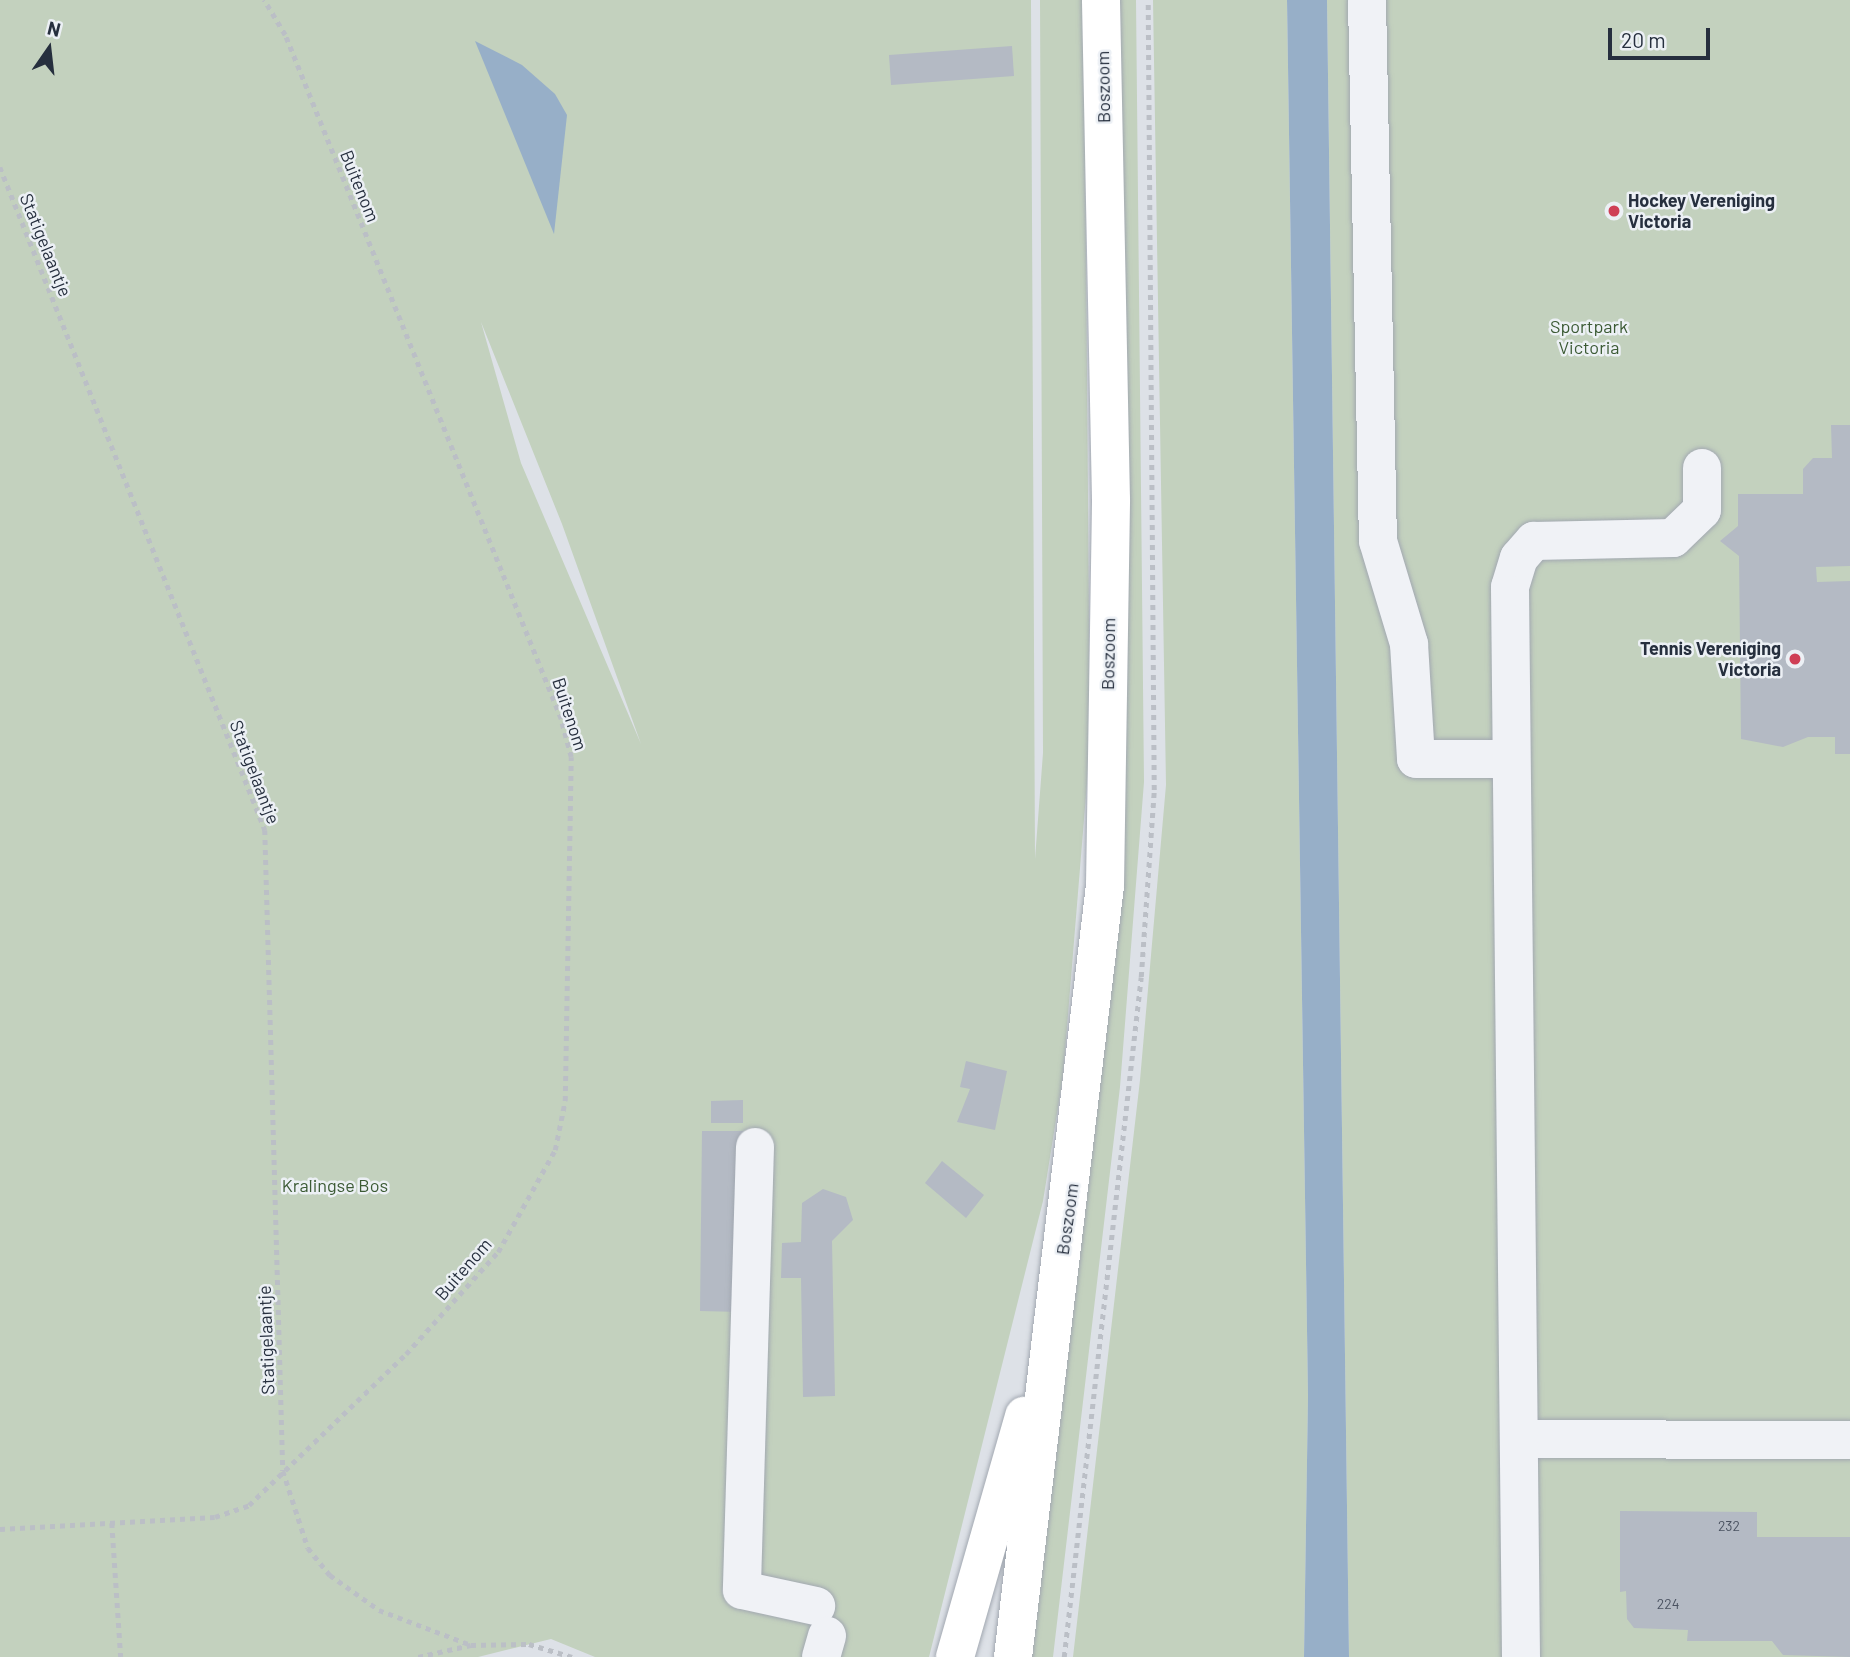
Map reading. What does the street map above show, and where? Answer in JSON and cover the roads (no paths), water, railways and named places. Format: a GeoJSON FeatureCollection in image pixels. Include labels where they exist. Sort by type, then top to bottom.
{"type":"FeatureCollection","features":[{"type":"Feature","properties":{"kind":"main road","name":"Boszoom"},"geometry":{"type":"LineString","coordinates":[[1013,1657],[1105,885],[1111,499],[1101,0]]}},
{"type":"Feature","properties":{"kind":"main road","name":"Boszoom"},"geometry":{"type":"LineString","coordinates":[[955,1657],[1055,1306]]}},
{"type":"Feature","properties":{"kind":"lane"},"geometry":{"type":"LineString","coordinates":[[1367,0],[1378,541],[1409,644],[1416,759],[1509,759]]}},
{"type":"Feature","properties":{"kind":"lane"},"geometry":{"type":"LineString","coordinates":[[1521,1657],[1509,759],[1510,587],[1519,558],[1534,541],[1673,538],[1702,510],[1702,468]]}},
{"type":"Feature","properties":{"kind":"lane"},"geometry":{"type":"LineString","coordinates":[[755,1147],[752,1388],[746,1437],[742,1590],[821,1633]]}},
{"type":"Feature","properties":{"kind":"lane"},"geometry":{"type":"LineString","coordinates":[[1519,1439],[1850,1440]]}},
{"type":"Feature","properties":{"kind":"water"},"geometry":{"type":"Polygon","coordinates":[[[1287,0],[1327,0],[1349,1657],[1304,1657],[1308,1396],[1287,0]]]}},
{"type":"Feature","properties":{"kind":"water"},"geometry":{"type":"Polygon","coordinates":[[[475,41],[522,65],[555,94],[567,115],[554,234],[475,41]]]}},
{"type":"Feature","properties":{"kind":"place","name":"Hockey Vereniging Victoria"},"geometry":{"type":"Point","coordinates":[1614,211]}},
{"type":"Feature","properties":{"kind":"place","name":"Tennis Vereniging Victoria"},"geometry":{"type":"Point","coordinates":[1795,659]}},
{"type":"Feature","properties":{"kind":"park label","name":"Sportpark Victoria"},"geometry":{"type":"Point","coordinates":[1589,337]}},
{"type":"Feature","properties":{"kind":"park label","name":"Kralingse Bos"},"geometry":{"type":"Point","coordinates":[335,1185]}}]}
